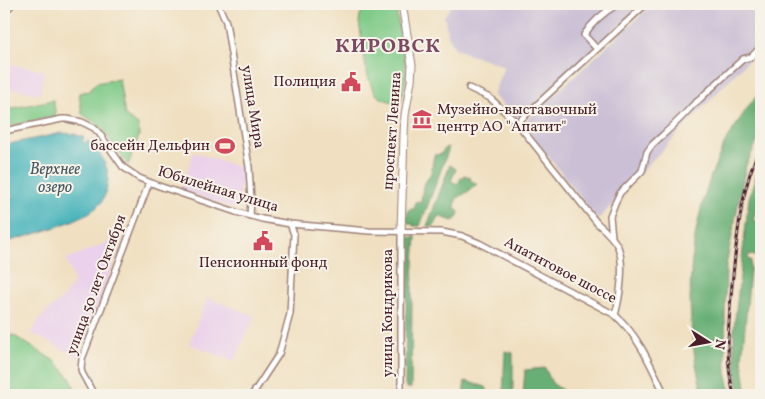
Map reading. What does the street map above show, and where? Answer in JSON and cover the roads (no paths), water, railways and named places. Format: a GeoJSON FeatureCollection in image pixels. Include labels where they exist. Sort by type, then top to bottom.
{"type":"FeatureCollection","features":[{"type":"Feature","properties":{"kind":"main road","name":"проспект Ленина"},"geometry":{"type":"LineString","coordinates":[[401,231],[405,115],[412,65],[402,4]]}},
{"type":"Feature","properties":{"kind":"street"},"geometry":{"type":"LineString","coordinates":[[4,13],[12,4]]}},
{"type":"Feature","properties":{"kind":"street","name":"улица Мира"},"geometry":{"type":"LineString","coordinates":[[218,4],[226,22],[248,160],[251,201],[250,216]]}},
{"type":"Feature","properties":{"kind":"street"},"geometry":{"type":"LineString","coordinates":[[597,49],[584,35],[592,23],[618,4]]}},
{"type":"Feature","properties":{"kind":"street"},"geometry":{"type":"LineString","coordinates":[[517,123],[646,4]]}},
{"type":"Feature","properties":{"kind":"street"},"geometry":{"type":"LineString","coordinates":[[612,237],[610,216],[614,203],[620,193],[642,171],[647,152],[652,145],[694,103],[700,101],[743,59],[751,57],[761,47]]}},
{"type":"Feature","properties":{"kind":"street"},"geometry":{"type":"LineString","coordinates":[[469,88],[490,98],[517,123],[597,223],[612,237],[618,247],[621,258],[620,293],[615,315]]}},
{"type":"Feature","properties":{"kind":"street","name":"Юбилейная улица"},"geometry":{"type":"LineString","coordinates":[[4,131],[62,119],[82,122],[99,133],[123,167],[149,183],[271,221],[369,231],[401,231]]}},
{"type":"Feature","properties":{"kind":"street","name":"улица 50 лет Октября"},"geometry":{"type":"LineString","coordinates":[[94,395],[82,372],[82,359],[149,183]]}},
{"type":"Feature","properties":{"kind":"street"},"geometry":{"type":"LineString","coordinates":[[252,395],[279,354],[290,314],[294,234],[290,224]]}},
{"type":"Feature","properties":{"kind":"street","name":"Апатитовое шоссе"},"geometry":{"type":"LineString","coordinates":[[401,231],[442,232],[462,236],[494,250],[615,315],[625,324],[646,354],[665,395]]}},
{"type":"Feature","properties":{"kind":"street","name":"улица Кондрикова"},"geometry":{"type":"LineString","coordinates":[[399,395],[401,231]]}},
{"type":"Feature","properties":{"kind":"water","name":"Верхнее озеро"},"geometry":{"type":"Polygon","coordinates":[[[62,133],[83,137],[82,141],[85,143],[88,141],[99,153],[105,163],[108,174],[104,197],[99,205],[84,216],[11,241],[4,234],[4,201],[14,198],[13,195],[4,195],[4,145],[62,133]]]}},
{"type":"Feature","properties":{"kind":"railway"},"geometry":{"type":"LineString","coordinates":[[734,395],[729,368],[728,340],[736,249],[740,214],[748,179],[761,146]]}},
{"type":"Feature","properties":{"kind":"place","name":"Полиция"},"geometry":{"type":"Point","coordinates":[351,82]}},
{"type":"Feature","properties":{"kind":"place","name":"Музейно-выставочный центр АО \"Апатит\""},"geometry":{"type":"Point","coordinates":[422,119]}},
{"type":"Feature","properties":{"kind":"place","name":"бассейн Дельфин"},"geometry":{"type":"Point","coordinates":[225,146]}},
{"type":"Feature","properties":{"kind":"place","name":"Пенсионный фонд"},"geometry":{"type":"Point","coordinates":[263,241]}},
{"type":"Feature","properties":{"kind":"district","name":"КИРОВСК"},"geometry":{"type":"Point","coordinates":[388,47]}}]}
